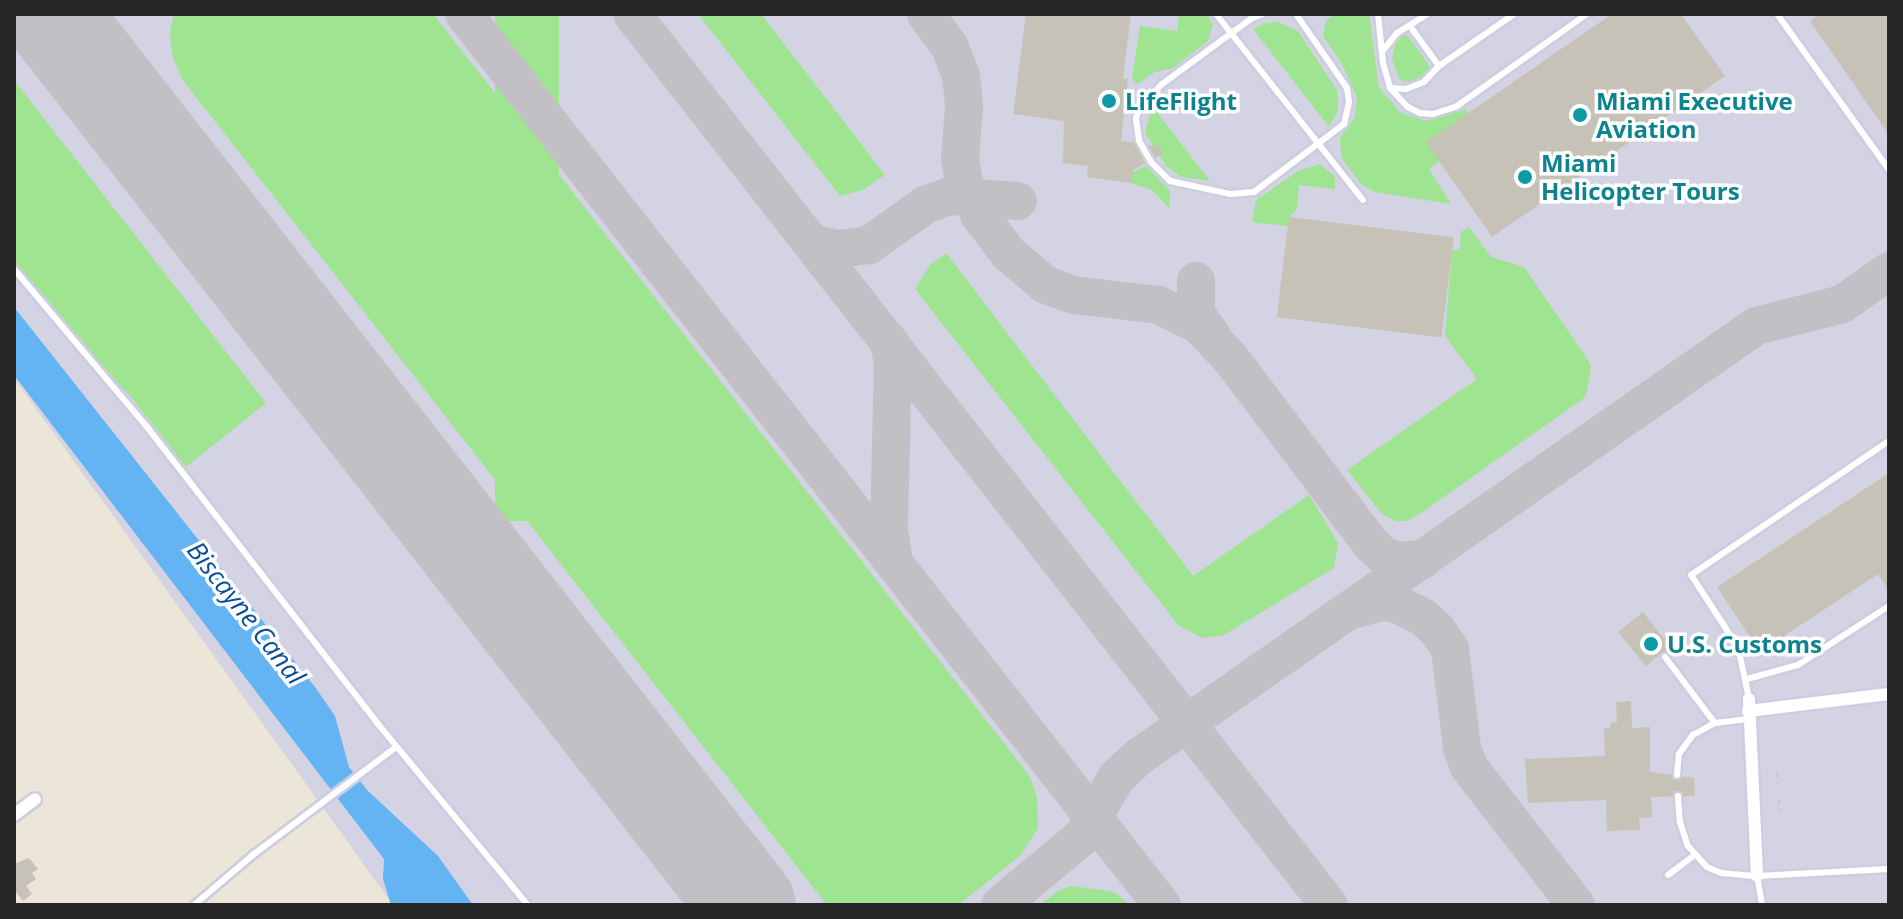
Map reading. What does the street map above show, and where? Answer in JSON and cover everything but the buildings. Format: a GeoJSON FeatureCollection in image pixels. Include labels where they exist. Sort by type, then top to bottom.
{"type":"FeatureCollection","features":[{"type":"Feature","properties":{"kind":"street"},"geometry":{"type":"LineString","coordinates":[[1757,876],[1749,710],[1889,694]]}},
{"type":"Feature","properties":{"kind":"street"},"geometry":{"type":"LineString","coordinates":[[14,815],[35,799]]}},
{"type":"Feature","properties":{"kind":"lane"},"geometry":{"type":"LineString","coordinates":[[1216,14],[1363,200]]}},
{"type":"Feature","properties":{"kind":"lane"},"geometry":{"type":"LineString","coordinates":[[1263,14],[1147,96],[1139,108],[1136,131],[1151,162],[1170,181],[1181,186],[1245,194],[1261,188],[1344,124],[1349,102],[1336,69],[1296,14]]}},
{"type":"Feature","properties":{"kind":"lane"},"geometry":{"type":"LineString","coordinates":[[1378,14],[1390,88],[1399,100],[1420,113],[1446,110],[1587,14]]}},
{"type":"Feature","properties":{"kind":"lane"},"geometry":{"type":"LineString","coordinates":[[1382,52],[1397,33],[1427,14]]}},
{"type":"Feature","properties":{"kind":"lane"},"geometry":{"type":"LineString","coordinates":[[1390,88],[1417,86],[1439,66],[1514,14]]}},
{"type":"Feature","properties":{"kind":"lane"},"geometry":{"type":"LineString","coordinates":[[1777,14],[1889,170]]}},
{"type":"Feature","properties":{"kind":"lane"},"geometry":{"type":"LineString","coordinates":[[1410,26],[1439,66]]}},
{"type":"Feature","properties":{"kind":"lane"},"geometry":{"type":"LineString","coordinates":[[14,269],[156,438],[396,747],[528,905]]}},
{"type":"Feature","properties":{"kind":"lane"},"geometry":{"type":"LineString","coordinates":[[1677,775],[1679,754],[1685,743],[1715,723],[1749,710],[1747,679],[1738,647],[1691,575],[1889,441]]}},
{"type":"Feature","properties":{"kind":"lane"},"geometry":{"type":"LineString","coordinates":[[1747,679],[1798,665],[1889,606]]}},
{"type":"Feature","properties":{"kind":"lane"},"geometry":{"type":"LineString","coordinates":[[1665,657],[1715,723]]}},
{"type":"Feature","properties":{"kind":"lane"},"geometry":{"type":"LineString","coordinates":[[194,905],[254,854],[396,747]]}},
{"type":"Feature","properties":{"kind":"lane"},"geometry":{"type":"LineString","coordinates":[[1678,796],[1682,832],[1695,855],[1721,873],[1757,876],[1889,869]]}},
{"type":"Feature","properties":{"kind":"lane"},"geometry":{"type":"LineString","coordinates":[[1668,875],[1695,855]]}},
{"type":"Feature","properties":{"kind":"lane"},"geometry":{"type":"LineString","coordinates":[[1757,876],[1762,905]]}},
{"type":"Feature","properties":{"kind":"path"},"geometry":{"type":"LineString","coordinates":[[1777,771],[1778,783]]}},
{"type":"Feature","properties":{"kind":"path"},"geometry":{"type":"LineString","coordinates":[[1779,799],[1779,812]]}},
{"type":"Feature","properties":{"kind":"shaded area"},"geometry":{"type":"Polygon","coordinates":[[[14,14],[1889,14],[1889,905],[393,905],[14,378],[14,14]]]}},
{"type":"Feature","properties":{"kind":"green space"},"geometry":{"type":"Polygon","coordinates":[[[174,14],[433,14],[1029,775],[1037,797],[1038,828],[1020,856],[958,905],[827,905],[182,79],[172,55],[170,32],[174,14]]]}},
{"type":"Feature","properties":{"kind":"green space"},"geometry":{"type":"Polygon","coordinates":[[[495,14],[559,14],[559,521],[495,521],[495,14]]]}},
{"type":"Feature","properties":{"kind":"green space"},"geometry":{"type":"Polygon","coordinates":[[[698,14],[761,14],[885,175],[863,190],[840,196],[698,14]]]}},
{"type":"Feature","properties":{"kind":"green space"},"geometry":{"type":"Polygon","coordinates":[[[1179,14],[1207,14],[1213,25],[1208,41],[1173,68],[1155,72],[1137,84],[1132,78],[1140,26],[1177,31],[1179,14]]]}},
{"type":"Feature","properties":{"kind":"green space"},"geometry":{"type":"Polygon","coordinates":[[[1335,14],[1369,14],[1379,87],[1400,112],[1425,121],[1466,109],[1468,113],[1439,161],[1429,169],[1451,204],[1374,192],[1361,184],[1341,157],[1340,138],[1355,117],[1357,97],[1342,64],[1323,36],[1326,21],[1335,14]]]}},
{"type":"Feature","properties":{"kind":"green space"},"geometry":{"type":"Polygon","coordinates":[[[1278,22],[1298,31],[1337,90],[1338,111],[1329,127],[1253,29],[1264,23],[1278,22]]]}},
{"type":"Feature","properties":{"kind":"green space"},"geometry":{"type":"Polygon","coordinates":[[[1402,35],[1408,36],[1430,67],[1421,77],[1409,82],[1400,80],[1392,59],[1395,45],[1402,35]]]}},
{"type":"Feature","properties":{"kind":"green space"},"geometry":{"type":"Polygon","coordinates":[[[14,80],[266,403],[186,467],[131,397],[58,318],[14,263],[14,80]]]}},
{"type":"Feature","properties":{"kind":"green space"},"geometry":{"type":"Polygon","coordinates":[[[1152,106],[1210,181],[1181,177],[1166,166],[1145,133],[1152,106]]]}},
{"type":"Feature","properties":{"kind":"green space"},"geometry":{"type":"Polygon","coordinates":[[[1320,164],[1335,177],[1335,189],[1299,185],[1297,209],[1289,217],[1288,226],[1252,222],[1256,200],[1298,171],[1320,164]]]}},
{"type":"Feature","properties":{"kind":"green space"},"geometry":{"type":"Polygon","coordinates":[[[1146,166],[1170,191],[1169,208],[1152,190],[1131,183],[1132,173],[1146,166]]]}},
{"type":"Feature","properties":{"kind":"green space"},"geometry":{"type":"Polygon","coordinates":[[[1469,227],[1491,257],[1524,267],[1588,360],[1591,367],[1587,392],[1583,399],[1421,513],[1407,521],[1396,521],[1382,514],[1347,470],[1477,379],[1445,336],[1452,250],[1459,251],[1461,232],[1469,227]]]}},
{"type":"Feature","properties":{"kind":"green space"},"geometry":{"type":"Polygon","coordinates":[[[946,253],[1193,576],[1309,495],[1338,543],[1334,568],[1224,635],[1202,638],[1179,626],[915,289],[931,264],[946,253]]]}},
{"type":"Feature","properties":{"kind":"green space"},"geometry":{"type":"Polygon","coordinates":[[[1072,886],[1114,892],[1130,905],[1040,905],[1059,890],[1072,886]]]}},
{"type":"Feature","properties":{"kind":"water","name":"Biscayne Canal"},"geometry":{"type":"Polygon","coordinates":[[[14,307],[315,687],[335,716],[349,767],[368,791],[438,856],[473,905],[391,905],[383,879],[384,859],[14,375],[14,307]]]}},
{"type":"Feature","properties":{"kind":"taxiway"},"geometry":{"type":"LineString","coordinates":[[464,14],[1162,905]]}},
{"type":"Feature","properties":{"kind":"taxiway"},"geometry":{"type":"LineString","coordinates":[[632,14],[1329,905]]}},
{"type":"Feature","properties":{"kind":"taxiway"},"geometry":{"type":"LineString","coordinates":[[926,14],[950,47],[961,76],[964,107],[960,158],[964,182],[980,216],[1009,254],[1046,285],[1073,295],[1159,305],[1199,325],[1231,359],[1370,543],[1383,555],[1399,561],[1424,559]]}},
{"type":"Feature","properties":{"kind":"taxiway"},"geometry":{"type":"LineString","coordinates":[[812,243],[838,249],[869,245],[925,205],[950,196],[1018,201]]}},
{"type":"Feature","properties":{"kind":"taxiway"},"geometry":{"type":"LineString","coordinates":[[1000,905],[1082,837],[1116,778],[1140,756],[1756,326],[1842,304],[1889,271]]}},
{"type":"Feature","properties":{"kind":"taxiway"},"geometry":{"type":"LineString","coordinates":[[1196,281],[1196,314],[1212,336]]}},
{"type":"Feature","properties":{"kind":"taxiway"},"geometry":{"type":"LineString","coordinates":[[888,340],[893,361],[889,530],[894,563]]}},
{"type":"Feature","properties":{"kind":"taxiway"},"geometry":{"type":"LineString","coordinates":[[1352,610],[1382,602],[1397,604],[1423,617],[1437,630],[1450,649],[1462,748],[1469,767],[1576,905]]}},
{"type":"Feature","properties":{"kind":"runway"},"geometry":{"type":"LineString","coordinates":[[50,14],[747,905]]}},
{"type":"Feature","properties":{"kind":"place","name":"LifeFlight"},"geometry":{"type":"Point","coordinates":[1109,101]}},
{"type":"Feature","properties":{"kind":"place","name":"Miami Executive Aviation"},"geometry":{"type":"Point","coordinates":[1580,115]}},
{"type":"Feature","properties":{"kind":"place","name":"Miami Helicopter Tours"},"geometry":{"type":"Point","coordinates":[1525,177]}},
{"type":"Feature","properties":{"kind":"place","name":"U.S. Customs"},"geometry":{"type":"Point","coordinates":[1651,644]}}]}
